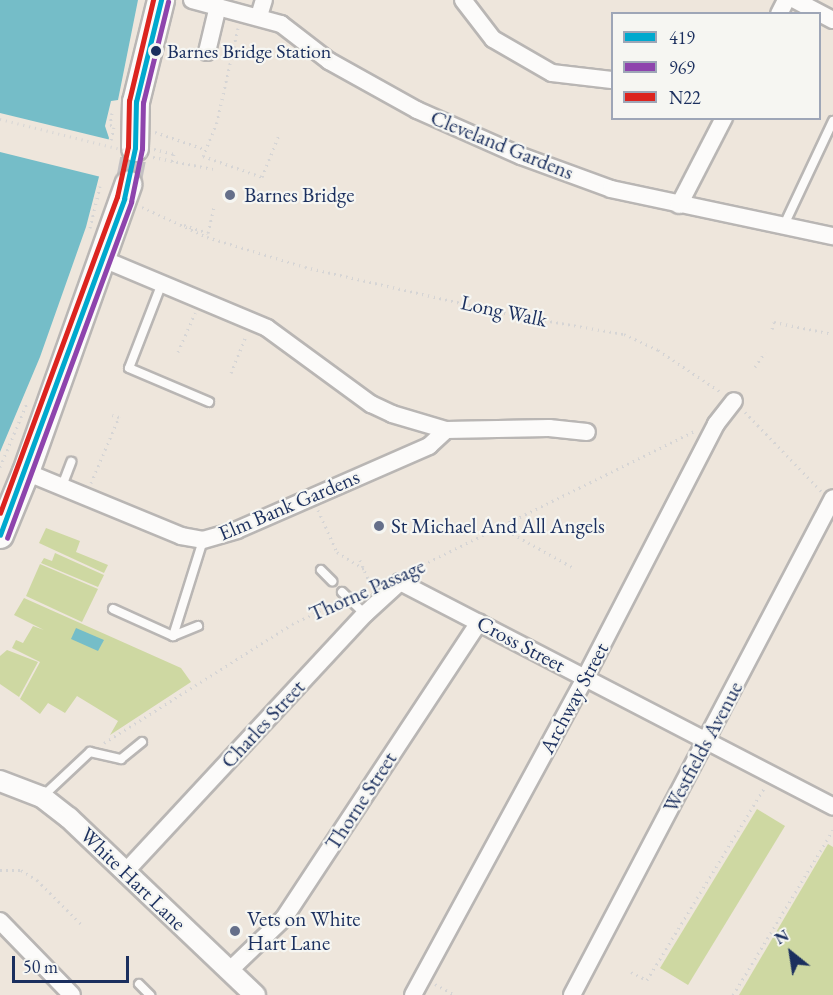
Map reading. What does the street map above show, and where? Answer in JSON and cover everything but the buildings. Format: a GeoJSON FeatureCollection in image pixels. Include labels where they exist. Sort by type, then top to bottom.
{"type":"FeatureCollection","features":[{"type":"Feature","properties":{"kind":"main road"},"geometry":{"type":"LineString","coordinates":[[146,146],[136,102],[161,0]]}},
{"type":"Feature","properties":{"kind":"main road"},"geometry":{"type":"LineString","coordinates":[[0,535],[26,472],[102,259],[133,195]]}},
{"type":"Feature","properties":{"kind":"street","name":"Cleveland Gardens"},"geometry":{"type":"LineString","coordinates":[[192,0],[242,12],[261,8],[329,61],[417,110],[521,156],[611,189],[833,237]]}},
{"type":"Feature","properties":{"kind":"street"},"geometry":{"type":"LineString","coordinates":[[463,0],[493,39],[552,73],[611,80]]}},
{"type":"Feature","properties":{"kind":"street"},"geometry":{"type":"LineString","coordinates":[[795,0],[818,12]]}},
{"type":"Feature","properties":{"kind":"street"},"geometry":{"type":"LineString","coordinates":[[207,52],[218,6]]}},
{"type":"Feature","properties":{"kind":"street"},"geometry":{"type":"LineString","coordinates":[[679,205],[723,120]]}},
{"type":"Feature","properties":{"kind":"street"},"geometry":{"type":"LineString","coordinates":[[102,259],[251,322],[287,342],[371,404],[446,430],[549,428],[587,432]]}},
{"type":"Feature","properties":{"kind":"street","name":"Archway Street"},"geometry":{"type":"LineString","coordinates":[[413,995],[585,678],[716,424],[734,401]]}},
{"type":"Feature","properties":{"kind":"street","name":"Elm Bank Gardens"},"geometry":{"type":"LineString","coordinates":[[26,472],[182,536],[203,540],[237,530],[429,446],[446,430]]}},
{"type":"Feature","properties":{"kind":"street","name":"Westfields Avenue"},"geometry":{"type":"LineString","coordinates":[[572,995],[832,500]]}},
{"type":"Feature","properties":{"kind":"street","name":"Cross Street"},"geometry":{"type":"LineString","coordinates":[[402,578],[479,622],[771,776],[833,806]]}},
{"type":"Feature","properties":{"kind":"street","name":"Charles Street"},"geometry":{"type":"LineString","coordinates":[[127,870],[365,614],[402,578]]}},
{"type":"Feature","properties":{"kind":"street","name":"Thorne Street"},"geometry":{"type":"LineString","coordinates":[[230,970],[284,918],[479,622]]}},
{"type":"Feature","properties":{"kind":"street","name":"White Hart Lane"},"geometry":{"type":"LineString","coordinates":[[0,781],[42,797],[127,870],[252,994]]}},
{"type":"Feature","properties":{"kind":"street"},"geometry":{"type":"LineString","coordinates":[[0,921],[72,995]]}},
{"type":"Feature","properties":{"kind":"lane"},"geometry":{"type":"LineString","coordinates":[[784,225],[833,121]]}},
{"type":"Feature","properties":{"kind":"lane"},"geometry":{"type":"LineString","coordinates":[[162,283],[129,368],[209,402]]}},
{"type":"Feature","properties":{"kind":"lane"},"geometry":{"type":"LineString","coordinates":[[62,486],[71,462]]}},
{"type":"Feature","properties":{"kind":"lane"},"geometry":{"type":"LineString","coordinates":[[173,636],[203,540]]}},
{"type":"Feature","properties":{"kind":"lane"},"geometry":{"type":"LineString","coordinates":[[321,570],[332,581]]}},
{"type":"Feature","properties":{"kind":"lane"},"geometry":{"type":"LineString","coordinates":[[345,595],[365,614]]}},
{"type":"Feature","properties":{"kind":"lane"},"geometry":{"type":"LineString","coordinates":[[113,609],[173,636],[198,626]]}},
{"type":"Feature","properties":{"kind":"lane"},"geometry":{"type":"LineString","coordinates":[[42,797],[90,752],[121,759],[142,742]]}},
{"type":"Feature","properties":{"kind":"lane"},"geometry":{"type":"LineString","coordinates":[[139,984],[150,995]]}},
{"type":"Feature","properties":{"kind":"path"},"geometry":{"type":"LineString","coordinates":[[242,12],[217,122],[203,156],[208,161],[262,177],[279,135]]}},
{"type":"Feature","properties":{"kind":"path"},"geometry":{"type":"LineString","coordinates":[[110,125],[112,113]]}},
{"type":"Feature","properties":{"kind":"path"},"geometry":{"type":"LineString","coordinates":[[0,119],[146,146],[174,154],[172,162]]}},
{"type":"Feature","properties":{"kind":"path"},"geometry":{"type":"LineString","coordinates":[[111,140],[115,122]]}},
{"type":"Feature","properties":{"kind":"path"},"geometry":{"type":"LineString","coordinates":[[146,146],[204,149]]}},
{"type":"Feature","properties":{"kind":"path"},"geometry":{"type":"LineString","coordinates":[[159,159],[213,169]]}},
{"type":"Feature","properties":{"kind":"path","name":"Long Walk"},"geometry":{"type":"LineString","coordinates":[[133,195],[168,219],[207,237],[305,267],[518,316],[624,334],[658,350],[734,401],[832,500]]}},
{"type":"Feature","properties":{"kind":"path"},"geometry":{"type":"LineString","coordinates":[[168,219],[208,233],[214,206]]}},
{"type":"Feature","properties":{"kind":"path"},"geometry":{"type":"LineString","coordinates":[[178,352],[201,300]]}},
{"type":"Feature","properties":{"kind":"path"},"geometry":{"type":"LineString","coordinates":[[231,373],[251,322]]}},
{"type":"Feature","properties":{"kind":"path"},"geometry":{"type":"LineString","coordinates":[[772,329],[774,322],[833,334]]}},
{"type":"Feature","properties":{"kind":"path"},"geometry":{"type":"LineString","coordinates":[[755,367],[765,352]]}},
{"type":"Feature","properties":{"kind":"path"},"geometry":{"type":"LineString","coordinates":[[86,496],[119,417],[112,415]]}},
{"type":"Feature","properties":{"kind":"path","name":"Thorne Passage"},"geometry":{"type":"LineString","coordinates":[[402,578],[654,450],[716,424]]}},
{"type":"Feature","properties":{"kind":"path"},"geometry":{"type":"LineString","coordinates":[[100,447],[105,450]]}},
{"type":"Feature","properties":{"kind":"path"},"geometry":{"type":"LineString","coordinates":[[312,497],[337,552],[364,569]]}},
{"type":"Feature","properties":{"kind":"path"},"geometry":{"type":"LineString","coordinates":[[502,528],[573,567]]}},
{"type":"Feature","properties":{"kind":"path"},"geometry":{"type":"LineString","coordinates":[[360,560],[372,588]]}},
{"type":"Feature","properties":{"kind":"path","name":"Thorne Passage"},"geometry":{"type":"LineString","coordinates":[[90,752],[292,624],[345,595],[382,584]]}},
{"type":"Feature","properties":{"kind":"path"},"geometry":{"type":"LineString","coordinates":[[631,972],[647,980],[771,776]]}},
{"type":"Feature","properties":{"kind":"path"},"geometry":{"type":"LineString","coordinates":[[733,995],[833,830]]}},
{"type":"Feature","properties":{"kind":"path"},"geometry":{"type":"LineString","coordinates":[[0,870],[21,870],[37,880],[82,925]]}},
{"type":"Feature","properties":{"kind":"path"},"geometry":{"type":"LineString","coordinates":[[423,977],[455,995]]}},
{"type":"Feature","properties":{"kind":"green space"},"geometry":{"type":"Polygon","coordinates":[[[46,528],[80,541],[76,552],[108,565],[104,573],[39,543],[46,528]]]}},
{"type":"Feature","properties":{"kind":"green space"},"geometry":{"type":"Polygon","coordinates":[[[55,553],[104,575],[98,587],[41,563],[44,558],[52,561],[55,553]]]}},
{"type":"Feature","properties":{"kind":"green space"},"geometry":{"type":"Polygon","coordinates":[[[40,564],[98,589],[82,622],[26,596],[40,564]]]}},
{"type":"Feature","properties":{"kind":"green space"},"geometry":{"type":"Polygon","coordinates":[[[24,598],[181,668],[191,682],[110,735],[118,721],[77,696],[65,713],[48,703],[40,714],[20,699],[40,662],[12,648],[16,640],[23,643],[33,626],[44,630],[14,615],[24,598]]]}},
{"type":"Feature","properties":{"kind":"green space"},"geometry":{"type":"Polygon","coordinates":[[[7,650],[38,662],[19,697],[0,684],[0,656],[7,650]]]}},
{"type":"Feature","properties":{"kind":"green space"},"geometry":{"type":"Polygon","coordinates":[[[757,809],[785,826],[688,985],[660,968],[757,809]]]}},
{"type":"Feature","properties":{"kind":"green space"},"geometry":{"type":"Polygon","coordinates":[[[828,844],[833,847],[833,995],[739,995],[828,844]]]}},
{"type":"Feature","properties":{"kind":"water"},"geometry":{"type":"Polygon","coordinates":[[[0,0],[138,0],[118,100],[111,101],[105,126],[109,138],[86,227],[40,357],[0,452],[0,0]]]}},
{"type":"Feature","properties":{"kind":"water"},"geometry":{"type":"Polygon","coordinates":[[[76,628],[104,640],[98,651],[71,639],[76,628]]]}},
{"type":"Feature","properties":{"kind":"pier"},"geometry":{"type":"Polygon","coordinates":[[[0,113],[111,140],[101,177],[0,152],[0,113]]]}},
{"type":"Feature","properties":{"kind":"tunnel"},"geometry":{"type":"LineString","coordinates":[[128,185],[135,148]]}},
{"type":"Feature","properties":{"kind":"transit line","name":"N22"},"geometry":{"type":"LineString","coordinates":[[0,513],[117,197],[128,147],[129,101],[153,0]]}},
{"type":"Feature","properties":{"kind":"transit line","name":"419"},"geometry":{"type":"LineString","coordinates":[[0,535],[124,199],[135,148],[136,102],[161,0]]}},
{"type":"Feature","properties":{"kind":"transit line","name":"969"},"geometry":{"type":"LineString","coordinates":[[7,538],[131,202],[142,149],[143,103],[168,2]]}},
{"type":"Feature","properties":{"kind":"place","name":"Barnes Bridge Station"},"geometry":{"type":"Point","coordinates":[156,51]}},
{"type":"Feature","properties":{"kind":"place","name":"Barnes Bridge"},"geometry":{"type":"Point","coordinates":[230,195]}},
{"type":"Feature","properties":{"kind":"place","name":"St Michael And All Angels"},"geometry":{"type":"Point","coordinates":[379,526]}},
{"type":"Feature","properties":{"kind":"place","name":"Vets on White Hart Lane"},"geometry":{"type":"Point","coordinates":[235,931]}}]}
